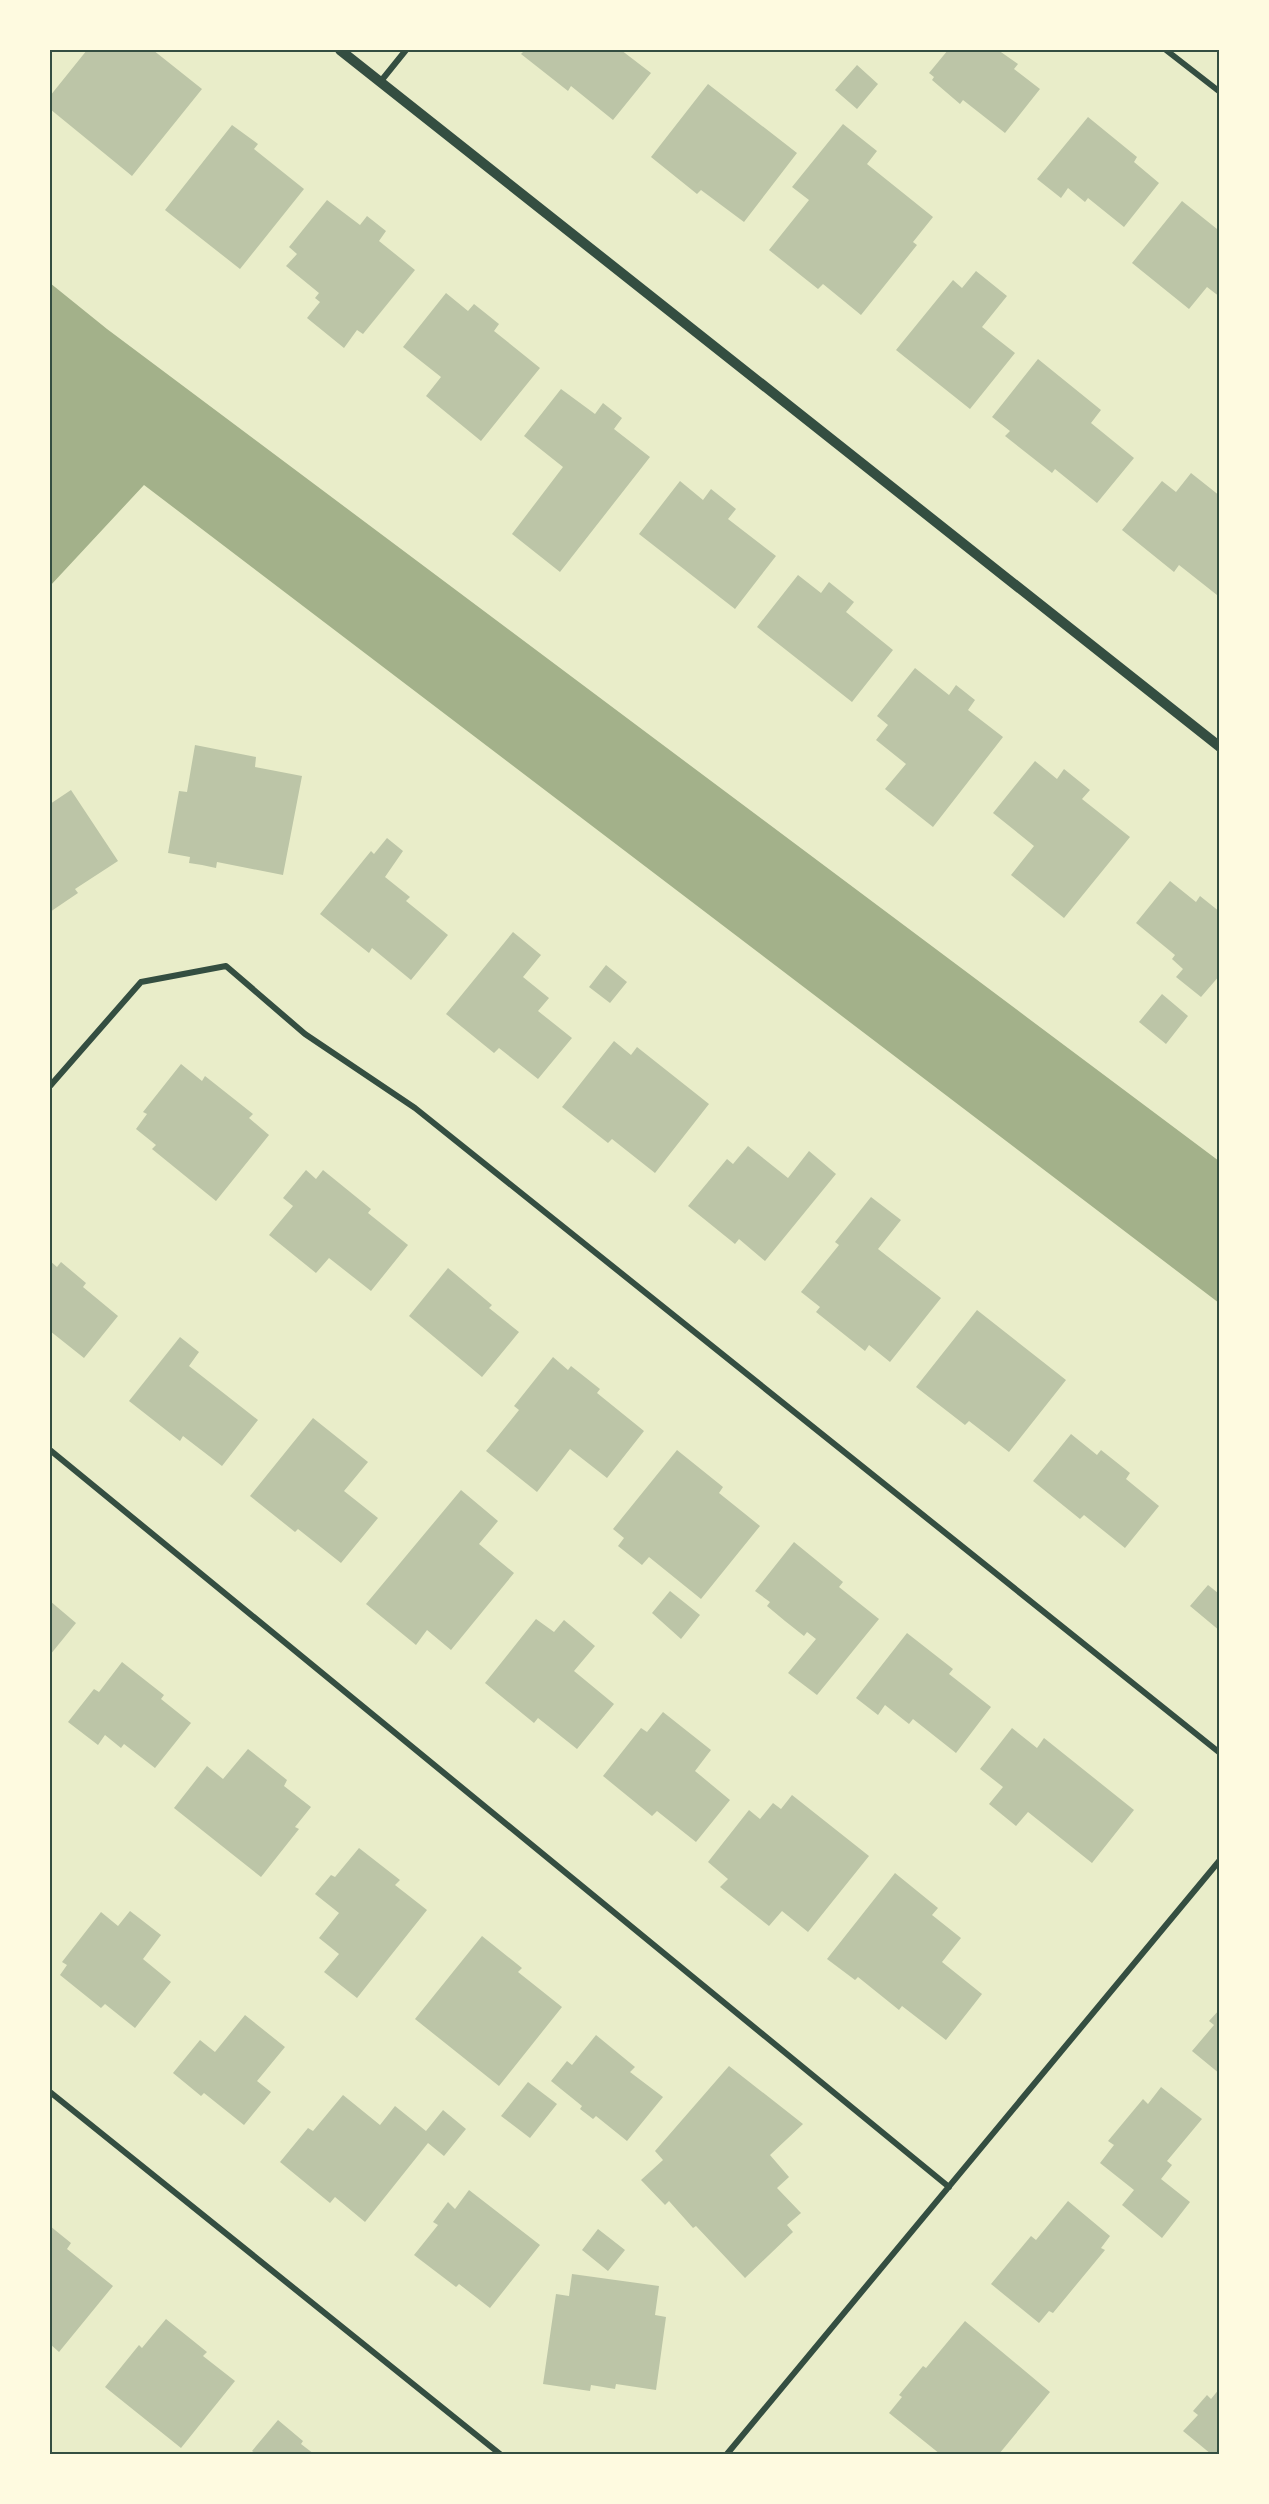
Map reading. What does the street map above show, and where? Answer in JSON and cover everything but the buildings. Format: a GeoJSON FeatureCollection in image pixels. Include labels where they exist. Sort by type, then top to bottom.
{"type":"FeatureCollection","features":[{"type":"Feature","properties":{"kind":"street"},"geometry":{"type":"LineString","coordinates":[[340,50],[1220,747]]}},
{"type":"Feature","properties":{"kind":"street"},"geometry":{"type":"LineString","coordinates":[[381,81],[406,50]]}},
{"type":"Feature","properties":{"kind":"street"},"geometry":{"type":"LineString","coordinates":[[1166,50],[1220,92]]}},
{"type":"Feature","properties":{"kind":"street"},"geometry":{"type":"LineString","coordinates":[[50,1086],[141,982],[226,966],[305,1034],[416,1108],[1220,1753]]}},
{"type":"Feature","properties":{"kind":"street"},"geometry":{"type":"LineString","coordinates":[[50,1450],[949,2187]]}},
{"type":"Feature","properties":{"kind":"street"},"geometry":{"type":"LineString","coordinates":[[727,2454],[1220,1860]]}},
{"type":"Feature","properties":{"kind":"street"},"geometry":{"type":"LineString","coordinates":[[50,2092],[500,2454]]}},
{"type":"Feature","properties":{"kind":"shaded area"},"geometry":{"type":"Polygon","coordinates":[[[50,283],[107,329],[1219,1161],[1219,1303],[144,485],[50,586],[50,283]]]}}]}
